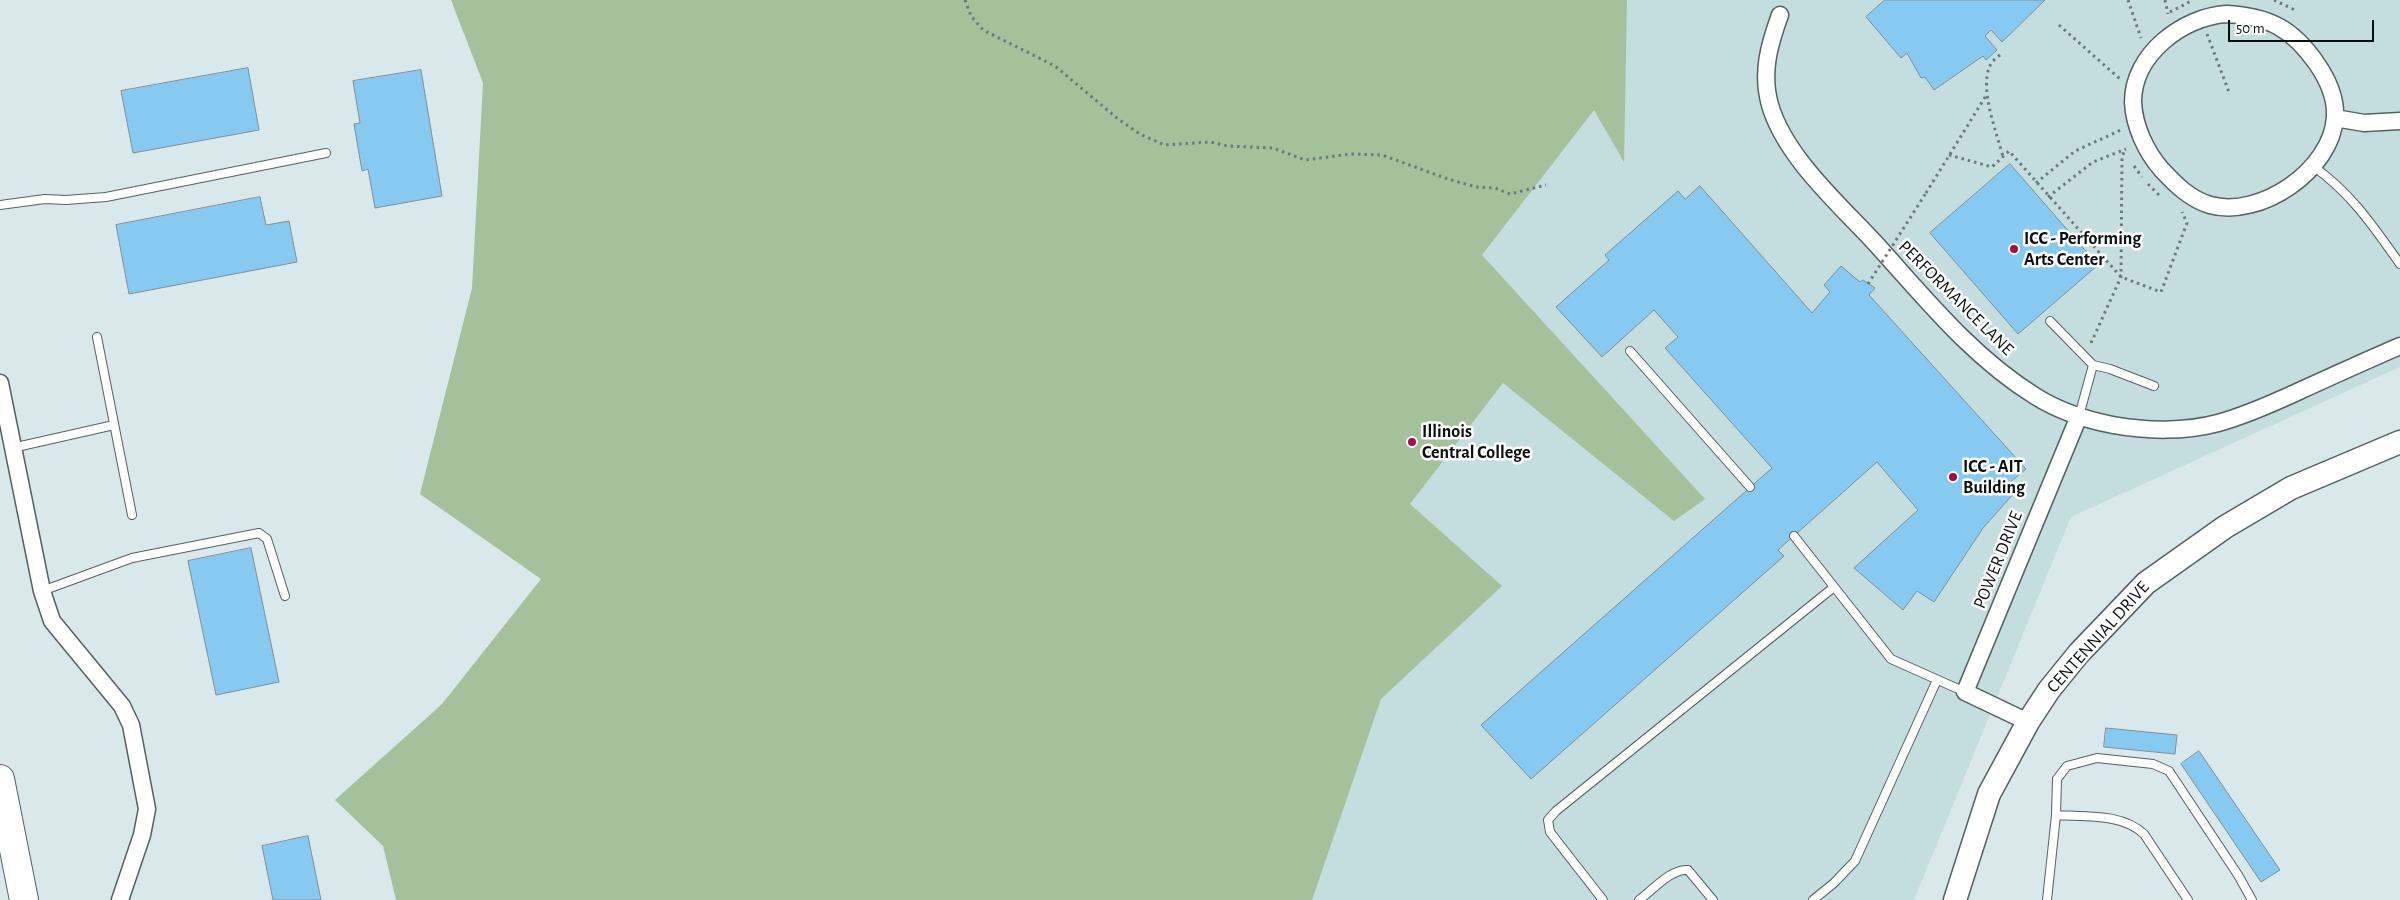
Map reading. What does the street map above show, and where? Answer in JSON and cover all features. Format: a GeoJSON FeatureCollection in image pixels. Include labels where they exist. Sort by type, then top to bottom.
{"type":"FeatureCollection","features":[{"type":"Feature","properties":{"kind":"highway"},"geometry":{"type":"LineString","coordinates":[[0,779],[24,900]]}},
{"type":"Feature","properties":{"kind":"main road","name":"CENTENNIAL DRIVE"},"geometry":{"type":"LineString","coordinates":[[1954,900],[1989,794],[2028,722],[2049,690],[2079,653],[2146,583],[2225,527],[2291,488],[2400,442]]}},
{"type":"Feature","properties":{"kind":"street"},"geometry":{"type":"LineString","coordinates":[[2226,14],[2244,15],[2266,21],[2294,36],[2306,47],[2326,76],[2335,104],[2335,118],[2332,134],[2313,166],[2286,190],[2243,206],[2211,205],[2191,197],[2175,185],[2156,164],[2135,122],[2133,101],[2136,84],[2152,53],[2171,36],[2201,18],[2226,14]]}},
{"type":"Feature","properties":{"kind":"street","name":"PERFORMANCE LANE"},"geometry":{"type":"LineString","coordinates":[[1780,15],[1766,55],[1766,86],[1781,132],[1800,159],[1913,286],[1979,354],[2036,397],[2079,416],[2114,425],[2176,430],[2218,423],[2270,404],[2400,346]]}},
{"type":"Feature","properties":{"kind":"street"},"geometry":{"type":"LineString","coordinates":[[2335,118],[2364,123],[2400,121]]}},
{"type":"Feature","properties":{"kind":"street"},"geometry":{"type":"LineString","coordinates":[[0,383],[42,591],[52,621],[122,706],[131,725],[147,809],[142,835],[120,900]]}},
{"type":"Feature","properties":{"kind":"street","name":"POWER DRIVE"},"geometry":{"type":"LineString","coordinates":[[1965,692],[2079,416]]}},
{"type":"Feature","properties":{"kind":"street"},"geometry":{"type":"LineString","coordinates":[[1965,692],[2028,722]]}},
{"type":"Feature","properties":{"kind":"lane"},"geometry":{"type":"LineString","coordinates":[[0,205],[44,198],[66,200],[106,197],[326,153]]}},
{"type":"Feature","properties":{"kind":"lane"},"geometry":{"type":"LineString","coordinates":[[2313,166],[2336,183],[2356,203],[2400,264]]}},
{"type":"Feature","properties":{"kind":"lane"},"geometry":{"type":"LineString","coordinates":[[2050,320],[2093,365],[2110,369],[2154,386]]}},
{"type":"Feature","properties":{"kind":"lane"},"geometry":{"type":"LineString","coordinates":[[97,338],[132,515]]}},
{"type":"Feature","properties":{"kind":"lane"},"geometry":{"type":"LineString","coordinates":[[1630,351],[1750,487]]}},
{"type":"Feature","properties":{"kind":"lane"},"geometry":{"type":"LineString","coordinates":[[2079,416],[2093,365]]}},
{"type":"Feature","properties":{"kind":"lane"},"geometry":{"type":"LineString","coordinates":[[12,448],[114,425]]}},
{"type":"Feature","properties":{"kind":"lane"},"geometry":{"type":"LineString","coordinates":[[42,591],[132,558],[259,533],[267,539],[285,596]]}},
{"type":"Feature","properties":{"kind":"lane"},"geometry":{"type":"LineString","coordinates":[[1794,536],[1891,659],[1965,692]]}},
{"type":"Feature","properties":{"kind":"lane"},"geometry":{"type":"LineString","coordinates":[[1603,900],[1550,832],[1548,820],[1556,811],[1834,587]]}},
{"type":"Feature","properties":{"kind":"lane"},"geometry":{"type":"LineString","coordinates":[[1813,900],[1834,883],[1856,861],[1937,680]]}},
{"type":"Feature","properties":{"kind":"lane"},"geometry":{"type":"LineString","coordinates":[[2048,900],[2056,815],[2057,779],[2067,766],[2073,762],[2097,758],[2140,762],[2162,767],[2173,774],[2252,900]]}},
{"type":"Feature","properties":{"kind":"lane"},"geometry":{"type":"LineString","coordinates":[[2056,815],[2119,820],[2138,828],[2144,834],[2188,900]]}},
{"type":"Feature","properties":{"kind":"lane"},"geometry":{"type":"LineString","coordinates":[[1639,900],[1683,869],[1688,870],[1713,900]]}},
{"type":"Feature","properties":{"kind":"path"},"geometry":{"type":"LineString","coordinates":[[965,0],[972,16],[983,30],[1055,66],[1118,119],[1140,134],[1164,145],[1210,142],[1228,146],[1272,148],[1305,160],[1351,154],[1382,154],[1448,179],[1476,187],[1495,188],[1510,194],[1546,185]]}},
{"type":"Feature","properties":{"kind":"path"},"geometry":{"type":"LineString","coordinates":[[2128,0],[2141,39]]}},
{"type":"Feature","properties":{"kind":"path"},"geometry":{"type":"LineString","coordinates":[[2164,0],[2168,14]]}},
{"type":"Feature","properties":{"kind":"path"},"geometry":{"type":"LineString","coordinates":[[2274,0],[2297,11]]}},
{"type":"Feature","properties":{"kind":"path"},"geometry":{"type":"LineString","coordinates":[[2201,18],[2229,92]]}},
{"type":"Feature","properties":{"kind":"path"},"geometry":{"type":"LineString","coordinates":[[2059,24],[2122,81]]}},
{"type":"Feature","properties":{"kind":"path"},"geometry":{"type":"LineString","coordinates":[[2000,55],[1990,65],[1986,79],[1987,94],[2003,158]]}},
{"type":"Feature","properties":{"kind":"path"},"geometry":{"type":"LineString","coordinates":[[1868,284],[1987,94]]}},
{"type":"Feature","properties":{"kind":"path"},"geometry":{"type":"LineString","coordinates":[[2036,183],[2076,151],[2122,130]]}},
{"type":"Feature","properties":{"kind":"path"},"geometry":{"type":"LineString","coordinates":[[2048,197],[2093,162],[2126,149],[2122,156],[2121,277],[2084,357]]}},
{"type":"Feature","properties":{"kind":"path"},"geometry":{"type":"LineString","coordinates":[[1950,155],[1992,167],[2009,151],[2121,277],[2161,292],[2187,223]]}},
{"type":"Feature","properties":{"kind":"shaded area","name":"Illinois Central College"},"geometry":{"type":"Polygon","coordinates":[[[492,0],[2400,0],[2400,367],[2071,517],[1914,900],[690,900],[492,0]]]}},
{"type":"Feature","properties":{"kind":"green space"},"geometry":{"type":"Polygon","coordinates":[[[451,0],[1627,0],[1624,162],[1594,110],[1482,255],[1705,499],[1674,521],[1503,383],[1410,504],[1502,586],[1381,699],[1312,900],[396,900],[383,846],[335,800],[442,704],[541,579],[420,494],[472,288],[483,83],[451,0]]]}},
{"type":"Feature","properties":{"kind":"building"},"geometry":{"type":"Polygon","coordinates":[[[1885,0],[2045,0],[2002,42],[1991,30],[1985,36],[1997,50],[1986,60],[1983,56],[1934,90],[1925,77],[1921,78],[1907,53],[1901,58],[1866,17],[1885,0]]]}},
{"type":"Feature","properties":{"kind":"building"},"geometry":{"type":"Polygon","coordinates":[[[248,68],[259,130],[133,153],[121,91],[248,68]]]}},
{"type":"Feature","properties":{"kind":"building"},"geometry":{"type":"Polygon","coordinates":[[[421,70],[442,196],[375,208],[368,169],[362,171],[354,124],[360,123],[353,81],[421,70]]]}},
{"type":"Feature","properties":{"kind":"building","name":"ICC - Performing Arts Center"},"geometry":{"type":"Polygon","coordinates":[[[2010,164],[2098,265],[2018,334],[1930,233],[2010,164]]]}},
{"type":"Feature","properties":{"kind":"building","name":"ICC - AIT Building"},"geometry":{"type":"Polygon","coordinates":[[[1700,186],[1812,313],[1830,292],[1824,285],[1841,266],[1860,282],[1863,280],[1875,288],[1869,295],[2026,469],[2008,484],[2015,492],[1983,528],[1934,602],[1917,591],[1903,610],[1854,568],[1918,510],[1877,462],[1778,550],[1784,556],[1531,779],[1481,725],[1772,468],[1665,348],[1678,337],[1654,310],[1602,357],[1556,307],[1609,260],[1605,255],[1678,191],[1685,199],[1700,186]]]}},
{"type":"Feature","properties":{"kind":"building"},"geometry":{"type":"Polygon","coordinates":[[[260,197],[266,225],[289,221],[297,262],[129,294],[116,225],[260,197]]]}},
{"type":"Feature","properties":{"kind":"building"},"geometry":{"type":"Polygon","coordinates":[[[251,548],[279,682],[216,695],[188,561],[251,548]]]}},
{"type":"Feature","properties":{"kind":"building"},"geometry":{"type":"Polygon","coordinates":[[[2106,728],[2177,735],[2175,754],[2104,747],[2106,728]]]}},
{"type":"Feature","properties":{"kind":"building"},"geometry":{"type":"Polygon","coordinates":[[[2199,751],[2280,870],[2261,882],[2181,764],[2199,751]]]}},
{"type":"Feature","properties":{"kind":"building"},"geometry":{"type":"Polygon","coordinates":[[[308,836],[321,900],[273,900],[262,846],[308,836]]]}},
{"type":"Feature","properties":{"kind":"place","name":"ICC - Performing Arts Center"},"geometry":{"type":"Point","coordinates":[2014,249]}},
{"type":"Feature","properties":{"kind":"place","name":"Illinois Central College"},"geometry":{"type":"Point","coordinates":[1412,442]}},
{"type":"Feature","properties":{"kind":"place","name":"ICC - AIT Building"},"geometry":{"type":"Point","coordinates":[1953,477]}}]}
